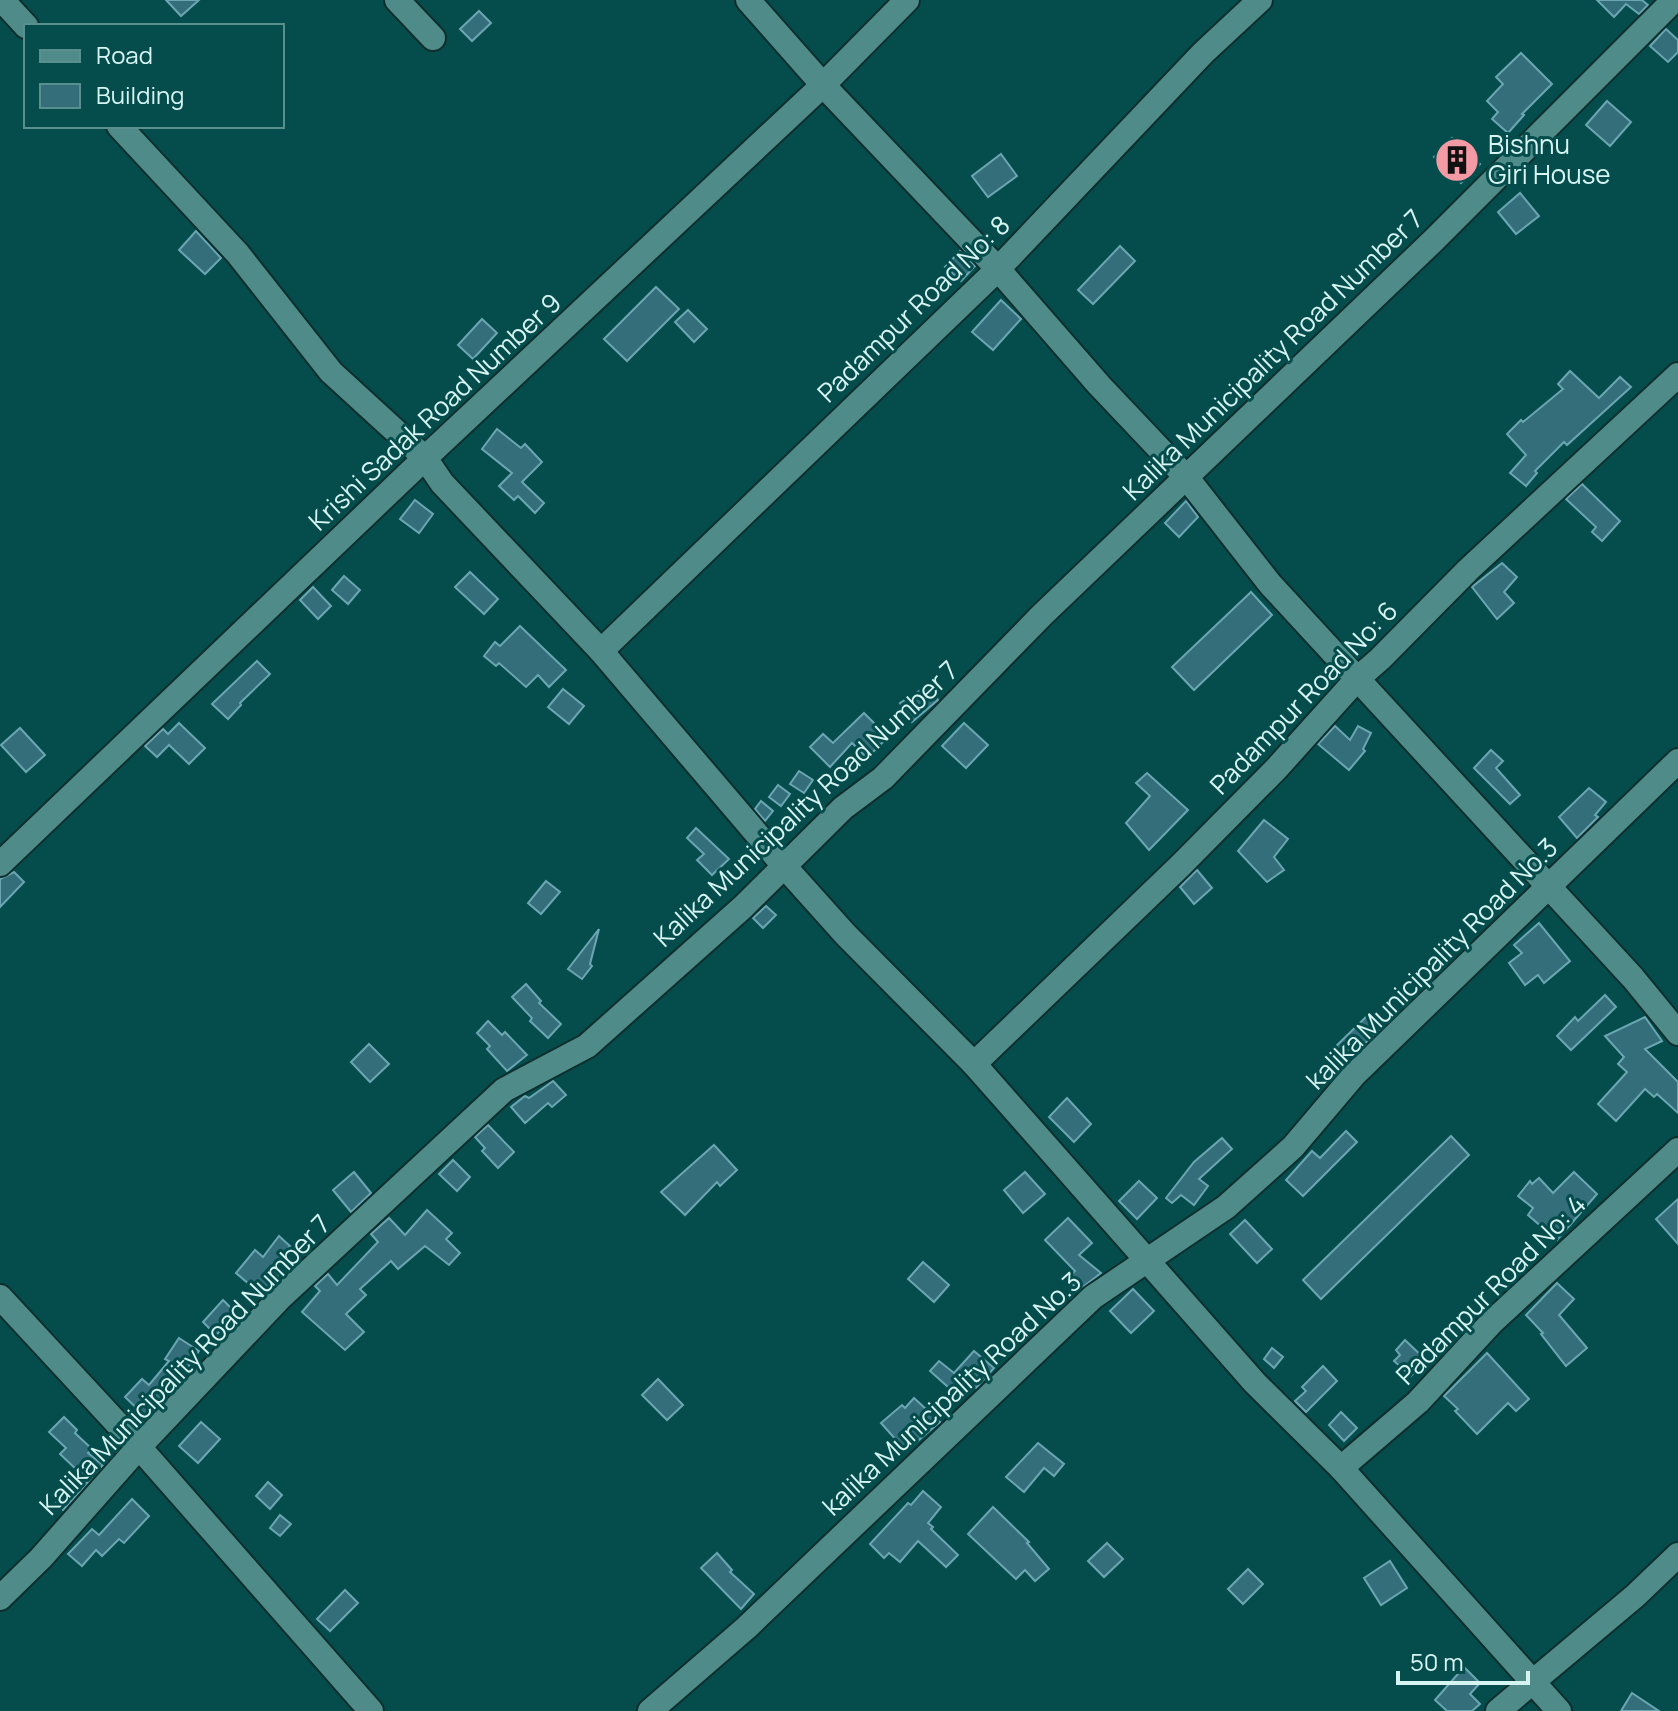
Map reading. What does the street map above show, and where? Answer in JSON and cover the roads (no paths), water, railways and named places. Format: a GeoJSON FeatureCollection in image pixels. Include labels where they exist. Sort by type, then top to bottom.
{"type":"FeatureCollection","features":[{"type":"Feature","properties":{"kind":"street"},"geometry":{"type":"LineString","coordinates":[[2,0],[24,24]]}},
{"type":"Feature","properties":{"kind":"street"},"geometry":{"type":"LineString","coordinates":[[397,0],[433,38]]}},
{"type":"Feature","properties":{"kind":"street"},"geometry":{"type":"LineString","coordinates":[[748,0],[1187,478],[1270,584],[1633,978],[1678,1033]]}},
{"type":"Feature","properties":{"kind":"street","name":"Krishi Sadak Road Number 9"},"geometry":{"type":"LineString","coordinates":[[0,864],[425,458],[823,85],[907,0]]}},
{"type":"Feature","properties":{"kind":"street","name":"Padampur Road No: 8"},"geometry":{"type":"LineString","coordinates":[[601,651],[998,269],[1203,53],[1260,0]]}},
{"type":"Feature","properties":{"kind":"street","name":"Kalika Municipality Road Number 7"},"geometry":{"type":"LineString","coordinates":[[0,1598],[41,1558],[139,1447],[280,1298],[504,1090],[587,1046],[785,867],[843,808],[883,778],[1041,616],[1508,168],[1671,5]]}},
{"type":"Feature","properties":{"kind":"street"},"geometry":{"type":"LineString","coordinates":[[121,128],[238,254],[331,372],[425,458],[442,483],[601,651],[845,934],[974,1064],[1255,1383],[1341,1468],[1559,1711]]}},
{"type":"Feature","properties":{"kind":"street","name":"Padampur Road No: 6"},"geometry":{"type":"LineString","coordinates":[[974,1064],[1202,844],[1277,768],[1357,679],[1468,570],[1678,375]]}},
{"type":"Feature","properties":{"kind":"street","name":"kalika Municipality Road No.3"},"geometry":{"type":"LineString","coordinates":[[650,1711],[746,1628],[1093,1297],[1226,1207],[1293,1147],[1354,1075],[1678,761]]}},
{"type":"Feature","properties":{"kind":"street","name":"Padampur Road No: 4"},"geometry":{"type":"LineString","coordinates":[[1341,1468],[1418,1402],[1491,1323],[1678,1150]]}},
{"type":"Feature","properties":{"kind":"street"},"geometry":{"type":"LineString","coordinates":[[0,1297],[139,1447],[371,1711]]}},
{"type":"Feature","properties":{"kind":"street"},"geometry":{"type":"LineString","coordinates":[[1498,1711],[1635,1596],[1678,1555]]}},
{"type":"Feature","properties":{"kind":"place","name":"Bishnu Giri House"},"geometry":{"type":"Point","coordinates":[1457,160]}}]}
